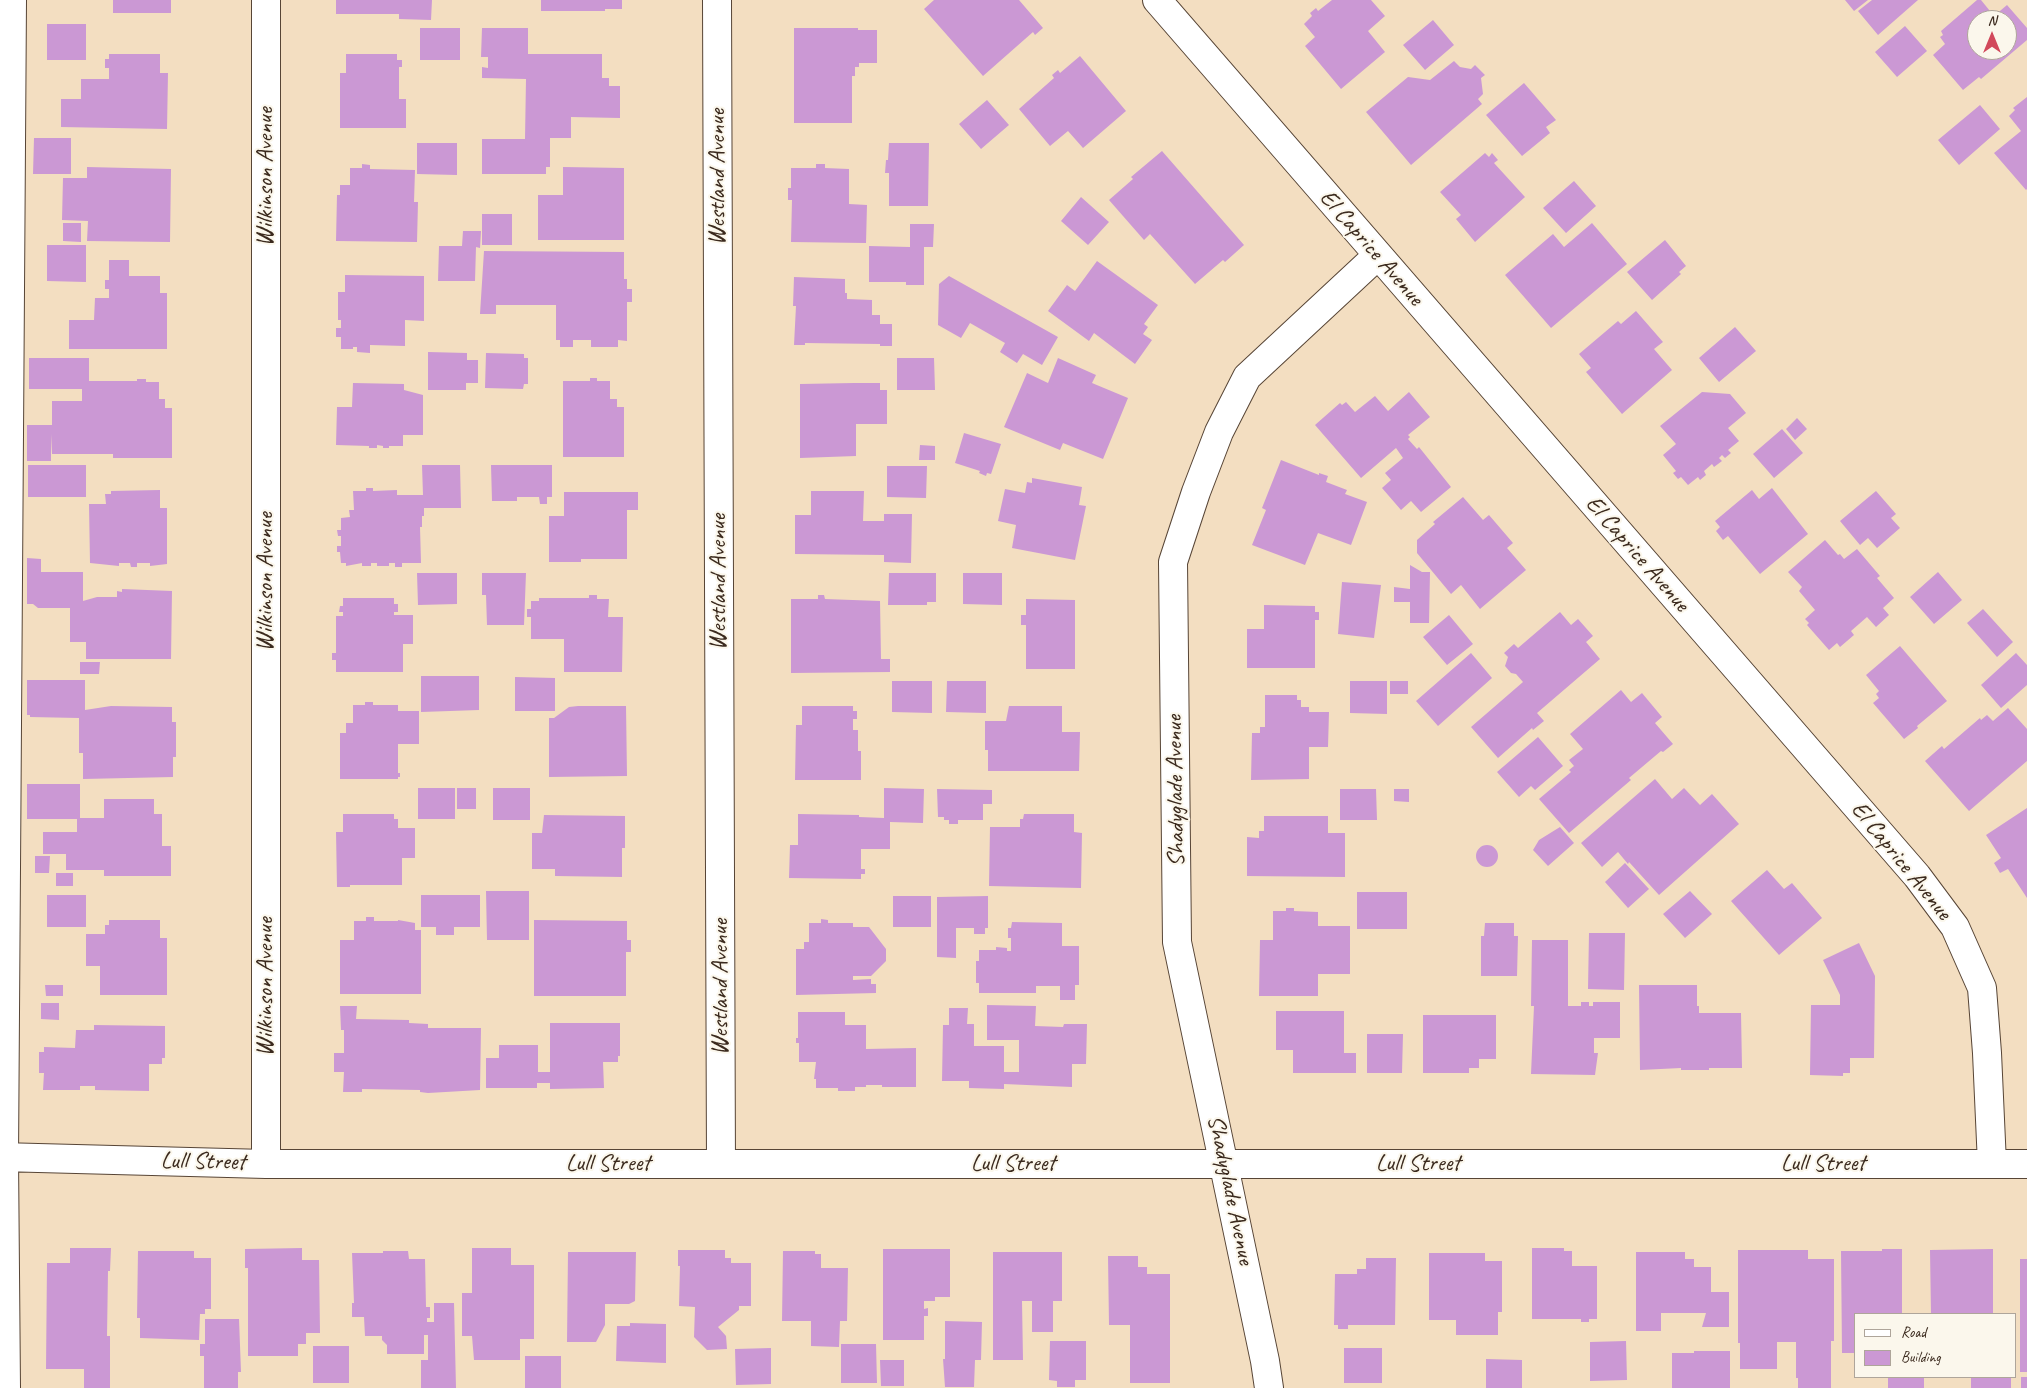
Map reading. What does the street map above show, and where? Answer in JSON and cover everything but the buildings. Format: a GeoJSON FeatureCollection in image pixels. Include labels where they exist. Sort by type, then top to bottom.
{"type":"FeatureCollection","features":[{"type":"Feature","properties":{"kind":"street"},"geometry":{"type":"LineString","coordinates":[[6,1388],[2,1157],[12,0]]}},
{"type":"Feature","properties":{"kind":"street","name":"Wilkinson Avenue"},"geometry":{"type":"LineString","coordinates":[[266,0],[266,1164]]}},
{"type":"Feature","properties":{"kind":"street","name":"Westland Avenue"},"geometry":{"type":"LineString","coordinates":[[717,0],[722,1164]]}},
{"type":"Feature","properties":{"kind":"street","name":"El Caprice Avenue"},"geometry":{"type":"LineString","coordinates":[[1157,0],[1377,256],[1917,876],[1955,927],[1982,988],[1992,1164]]}},
{"type":"Feature","properties":{"kind":"street","name":"Shadyglade Avenue"},"geometry":{"type":"LineString","coordinates":[[1269,1388],[1263,1351],[1177,942],[1173,562],[1196,492],[1219,432],[1247,377],[1377,256]]}},
{"type":"Feature","properties":{"kind":"street","name":"Lull Street"},"geometry":{"type":"LineString","coordinates":[[2,1157],[266,1164],[2027,1164]]}}]}
